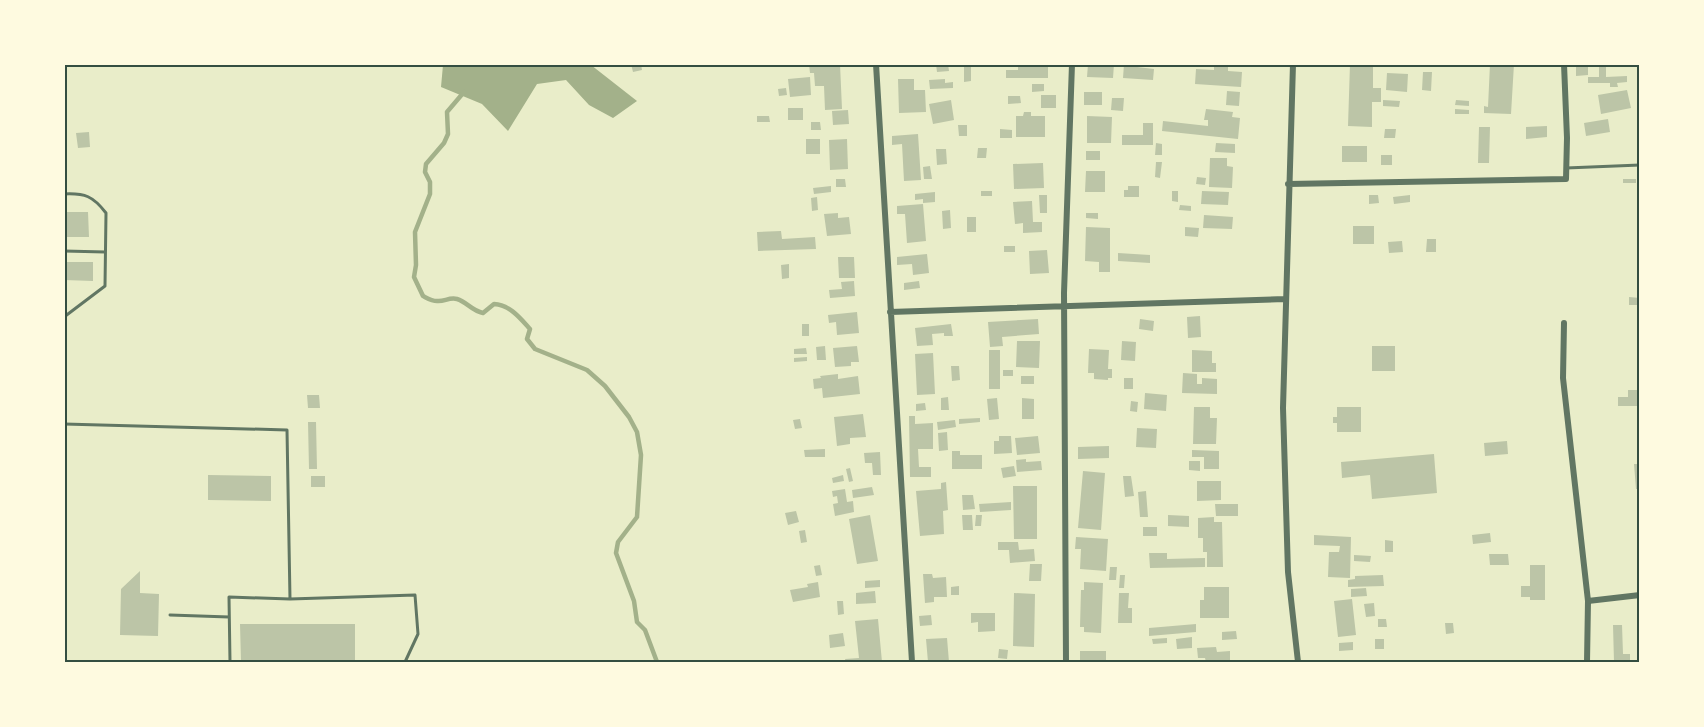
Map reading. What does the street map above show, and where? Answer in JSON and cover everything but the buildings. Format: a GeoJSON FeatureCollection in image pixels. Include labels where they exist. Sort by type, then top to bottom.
{"type":"FeatureCollection","features":[{"type":"Feature","properties":{"kind":"street"},"geometry":{"type":"LineString","coordinates":[[876,64],[912,663]]}},
{"type":"Feature","properties":{"kind":"street"},"geometry":{"type":"LineString","coordinates":[[1066,663],[1065,282],[1072,64]]}},
{"type":"Feature","properties":{"kind":"street"},"geometry":{"type":"LineString","coordinates":[[1293,64],[1283,408],[1287,561],[1298,663]]}},
{"type":"Feature","properties":{"kind":"street"},"geometry":{"type":"LineString","coordinates":[[1288,184],[1566,179],[1564,64]]}},
{"type":"Feature","properties":{"kind":"street"},"geometry":{"type":"LineString","coordinates":[[890,312],[1285,299]]}},
{"type":"Feature","properties":{"kind":"street"},"geometry":{"type":"LineString","coordinates":[[1564,323],[1563,378],[1588,601],[1587,663]]}},
{"type":"Feature","properties":{"kind":"street"},"geometry":{"type":"LineString","coordinates":[[1588,601],[1640,595]]}},
{"type":"Feature","properties":{"kind":"lane"},"geometry":{"type":"LineString","coordinates":[[1566,168],[1640,165]]}},
{"type":"Feature","properties":{"kind":"lane"},"geometry":{"type":"LineString","coordinates":[[64,194],[81,194],[94,200],[106,213],[105,286],[64,317]]}},
{"type":"Feature","properties":{"kind":"lane"},"geometry":{"type":"LineString","coordinates":[[64,251],[105,252]]}},
{"type":"Feature","properties":{"kind":"lane"},"geometry":{"type":"LineString","coordinates":[[64,424],[287,430],[290,599]]}},
{"type":"Feature","properties":{"kind":"lane"},"geometry":{"type":"LineString","coordinates":[[230,663],[229,597],[290,599],[415,595],[418,634],[405,663]]}},
{"type":"Feature","properties":{"kind":"lane"},"geometry":{"type":"LineString","coordinates":[[170,615],[229,617]]}},
{"type":"Feature","properties":{"kind":"shaded area"},"geometry":{"type":"Polygon","coordinates":[[[443,65],[591,65],[637,101],[613,118],[589,105],[566,80],[537,84],[508,131],[482,104],[441,87],[443,65]]]}},
{"type":"Feature","properties":{"kind":"waterway"},"geometry":{"type":"LineString","coordinates":[[464,92],[447,112],[448,134],[444,143],[426,164],[425,172],[430,182],[430,194],[415,232],[414,277],[423,296],[431,300],[457,299],[483,313],[494,304],[510,309],[530,329],[527,339],[535,349],[587,370],[605,386],[629,417],[637,432],[641,455],[637,517],[618,542],[616,553],[634,601],[637,622],[645,630],[657,662]]}}]}
